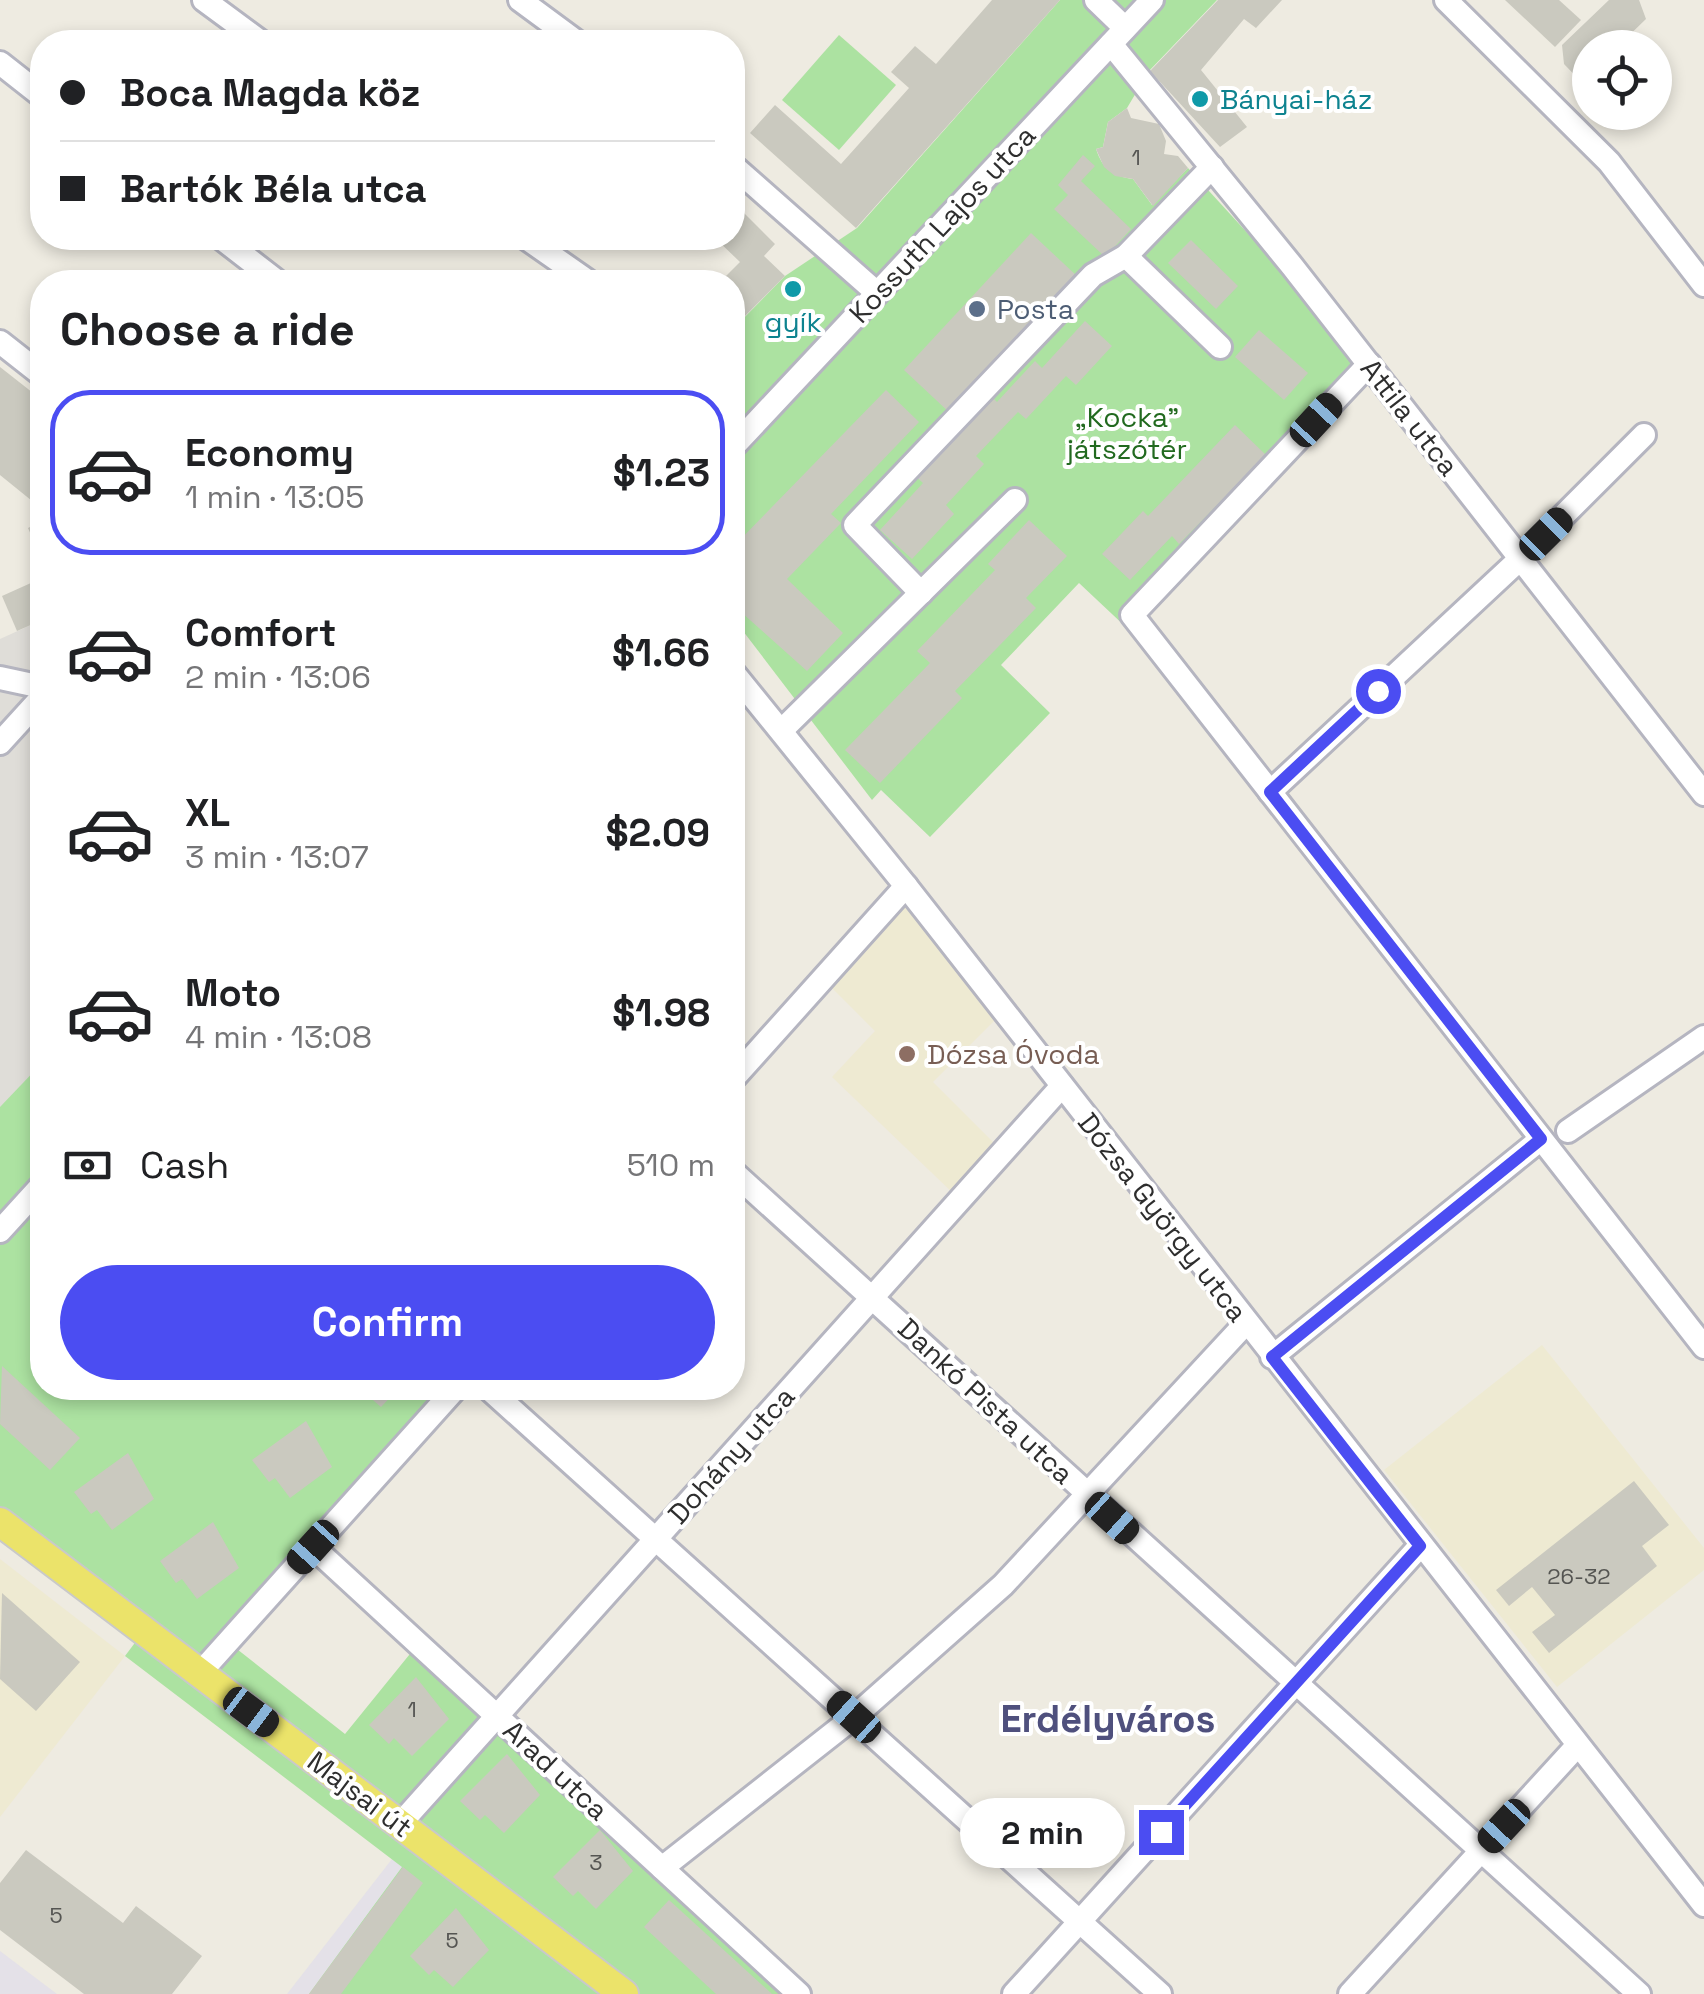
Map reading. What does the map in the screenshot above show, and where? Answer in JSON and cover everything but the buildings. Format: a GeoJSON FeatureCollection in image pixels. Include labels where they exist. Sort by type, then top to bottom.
{"type":"FeatureCollection","features":[{"type":"Feature","properties":{"kind":"main road","name":"Majsai út"},"geometry":{"type":"LineString","coordinates":[[0,1522],[624,1994]]}},
{"type":"Feature","properties":{"kind":"street"},"geometry":{"type":"LineString","coordinates":[[204,0],[245,30]]}},
{"type":"Feature","properties":{"kind":"street"},"geometry":{"type":"LineString","coordinates":[[520,0],[561,30]]}},
{"type":"Feature","properties":{"kind":"street","name":"Attila utca"},"geometry":{"type":"LineString","coordinates":[[1096,0],[1212,167],[1704,794]]}},
{"type":"Feature","properties":{"kind":"street","name":"Kossuth Lajos utca"},"geometry":{"type":"LineString","coordinates":[[745,434],[1152,0]]}},
{"type":"Feature","properties":{"kind":"street"},"geometry":{"type":"LineString","coordinates":[[1446,0],[1609,162],[1704,285]]}},
{"type":"Feature","properties":{"kind":"street"},"geometry":{"type":"LineString","coordinates":[[0,63],[30,87]]}},
{"type":"Feature","properties":{"kind":"street"},"geometry":{"type":"LineString","coordinates":[[921,593],[855,525],[1093,275],[1126,256],[1212,167]]}},
{"type":"Feature","properties":{"kind":"street"},"geometry":{"type":"LineString","coordinates":[[745,177],[877,294]]}},
{"type":"Feature","properties":{"kind":"street"},"geometry":{"type":"LineString","coordinates":[[237,250],[263,270]]}},
{"type":"Feature","properties":{"kind":"street"},"geometry":{"type":"LineString","coordinates":[[543,250],[572,270]]}},
{"type":"Feature","properties":{"kind":"street"},"geometry":{"type":"LineString","coordinates":[[1126,256],[1220,347]]}},
{"type":"Feature","properties":{"kind":"street"},"geometry":{"type":"LineString","coordinates":[[0,342],[30,366]]}},
{"type":"Feature","properties":{"kind":"street"},"geometry":{"type":"LineString","coordinates":[[1369,364],[1132,615],[1704,1347]]}},
{"type":"Feature","properties":{"kind":"street"},"geometry":{"type":"LineString","coordinates":[[1270,792],[1521,558],[1644,435]]}},
{"type":"Feature","properties":{"kind":"street"},"geometry":{"type":"LineString","coordinates":[[783,730],[1014,500]]}},
{"type":"Feature","properties":{"kind":"street"},"geometry":{"type":"LineString","coordinates":[[0,678],[30,684]]}},
{"type":"Feature","properties":{"kind":"street","name":"Dózsa György utca"},"geometry":{"type":"LineString","coordinates":[[745,686],[1704,1905]]}},
{"type":"Feature","properties":{"kind":"street"},"geometry":{"type":"LineString","coordinates":[[0,743],[30,711]]}},
{"type":"Feature","properties":{"kind":"street"},"geometry":{"type":"LineString","coordinates":[[745,1066],[906,886]]}},
{"type":"Feature","properties":{"kind":"street"},"geometry":{"type":"LineString","coordinates":[[1568,1131],[1704,1037]]}},
{"type":"Feature","properties":{"kind":"street","name":"Dohány utca"},"geometry":{"type":"LineString","coordinates":[[400,1824],[1062,1086]]}},
{"type":"Feature","properties":{"kind":"street"},"geometry":{"type":"LineString","coordinates":[[1272,1357],[1541,1139]]}},
{"type":"Feature","properties":{"kind":"street","name":"Dankó Pista utca"},"geometry":{"type":"LineString","coordinates":[[745,1183],[1479,1853],[1639,1994]]}},
{"type":"Feature","properties":{"kind":"street"},"geometry":{"type":"LineString","coordinates":[[0,1231],[30,1198]]}},
{"type":"Feature","properties":{"kind":"street"},"geometry":{"type":"LineString","coordinates":[[662,1868],[854,1717],[1002,1585],[1246,1323]]}},
{"type":"Feature","properties":{"kind":"street"},"geometry":{"type":"LineString","coordinates":[[200,1673],[445,1400]]}},
{"type":"Feature","properties":{"kind":"street"},"geometry":{"type":"LineString","coordinates":[[501,1400],[1160,1994]]}},
{"type":"Feature","properties":{"kind":"street"},"geometry":{"type":"LineString","coordinates":[[1014,1994],[1420,1546]]}},
{"type":"Feature","properties":{"kind":"street","name":"Arad utca"},"geometry":{"type":"LineString","coordinates":[[313,1547],[799,1994]]}},
{"type":"Feature","properties":{"kind":"street"},"geometry":{"type":"LineString","coordinates":[[1350,1994],[1577,1746]]}},
{"type":"Feature","properties":{"kind":"shaded area"},"geometry":{"type":"Polygon","coordinates":[[[30,625],[30,1076],[0,1107],[0,639],[30,625]]]}},
{"type":"Feature","properties":{"kind":"shaded area","name":"Dózsa Óvoda"},"geometry":{"type":"Polygon","coordinates":[[[906,894],[1001,1014],[933,1082],[999,1148],[956,1196],[832,1077],[875,1031],[826,982],[906,894]]]}},
{"type":"Feature","properties":{"kind":"shaded area"},"geometry":{"type":"Polygon","coordinates":[[[1542,1345],[1704,1548],[1704,1570],[1557,1687],[1384,1470],[1542,1345]]]}},
{"type":"Feature","properties":{"kind":"shaded area"},"geometry":{"type":"Polygon","coordinates":[[[0,1559],[125,1656],[0,1817],[0,1559]]]}},
{"type":"Feature","properties":{"kind":"shaded area"},"geometry":{"type":"Polygon","coordinates":[[[392,1859],[403,1867],[309,1994],[287,1994],[392,1859]]]}},
{"type":"Feature","properties":{"kind":"shaded area"},"geometry":{"type":"Polygon","coordinates":[[[0,1951],[57,1994],[0,1994],[0,1951]]]}},
{"type":"Feature","properties":{"kind":"green space","name":"„Kocka” játszótér"},"geometry":{"type":"Polygon","coordinates":[[[1060,0],[1217,0],[1149,71],[1127,108],[1108,122],[1103,147],[1096,149],[1110,171],[1133,179],[1152,205],[1188,168],[1369,366],[1129,630],[1079,583],[1001,665],[1050,713],[930,837],[881,790],[872,800],[745,634],[745,317],[785,276],[857,228],[1060,0]]]}},
{"type":"Feature","properties":{"kind":"green space"},"geometry":{"type":"Polygon","coordinates":[[[839,35],[896,85],[839,150],[782,100],[839,35]]]}},
{"type":"Feature","properties":{"kind":"green space"},"geometry":{"type":"Polygon","coordinates":[[[30,741],[30,1400],[445,1400],[228,1642],[345,1734],[418,1644],[798,1994],[309,1994],[402,1867],[125,1656],[143,1632],[0,1521],[0,773],[30,741]]]}},
{"type":"Feature","properties":{"kind":"place","name":"Bányai-ház"},"geometry":{"type":"Point","coordinates":[1200,99]}},
{"type":"Feature","properties":{"kind":"place","name":"gyík"},"geometry":{"type":"Point","coordinates":[793,289]}},
{"type":"Feature","properties":{"kind":"place","name":"Posta"},"geometry":{"type":"Point","coordinates":[977,309]}},
{"type":"Feature","properties":{"kind":"place","name":"Dózsa Óvoda"},"geometry":{"type":"Point","coordinates":[907,1054]}},
{"type":"Feature","properties":{"kind":"district","name":"Erdélyváros"},"geometry":{"type":"Point","coordinates":[1108,1719]}},
{"type":"Feature","properties":{"kind":"route"},"geometry":{"type":"LineString","coordinates":[[1161,1832],[1420,1546],[1272,1357],[1541,1139],[1270,792],[1378,691]]}}]}
